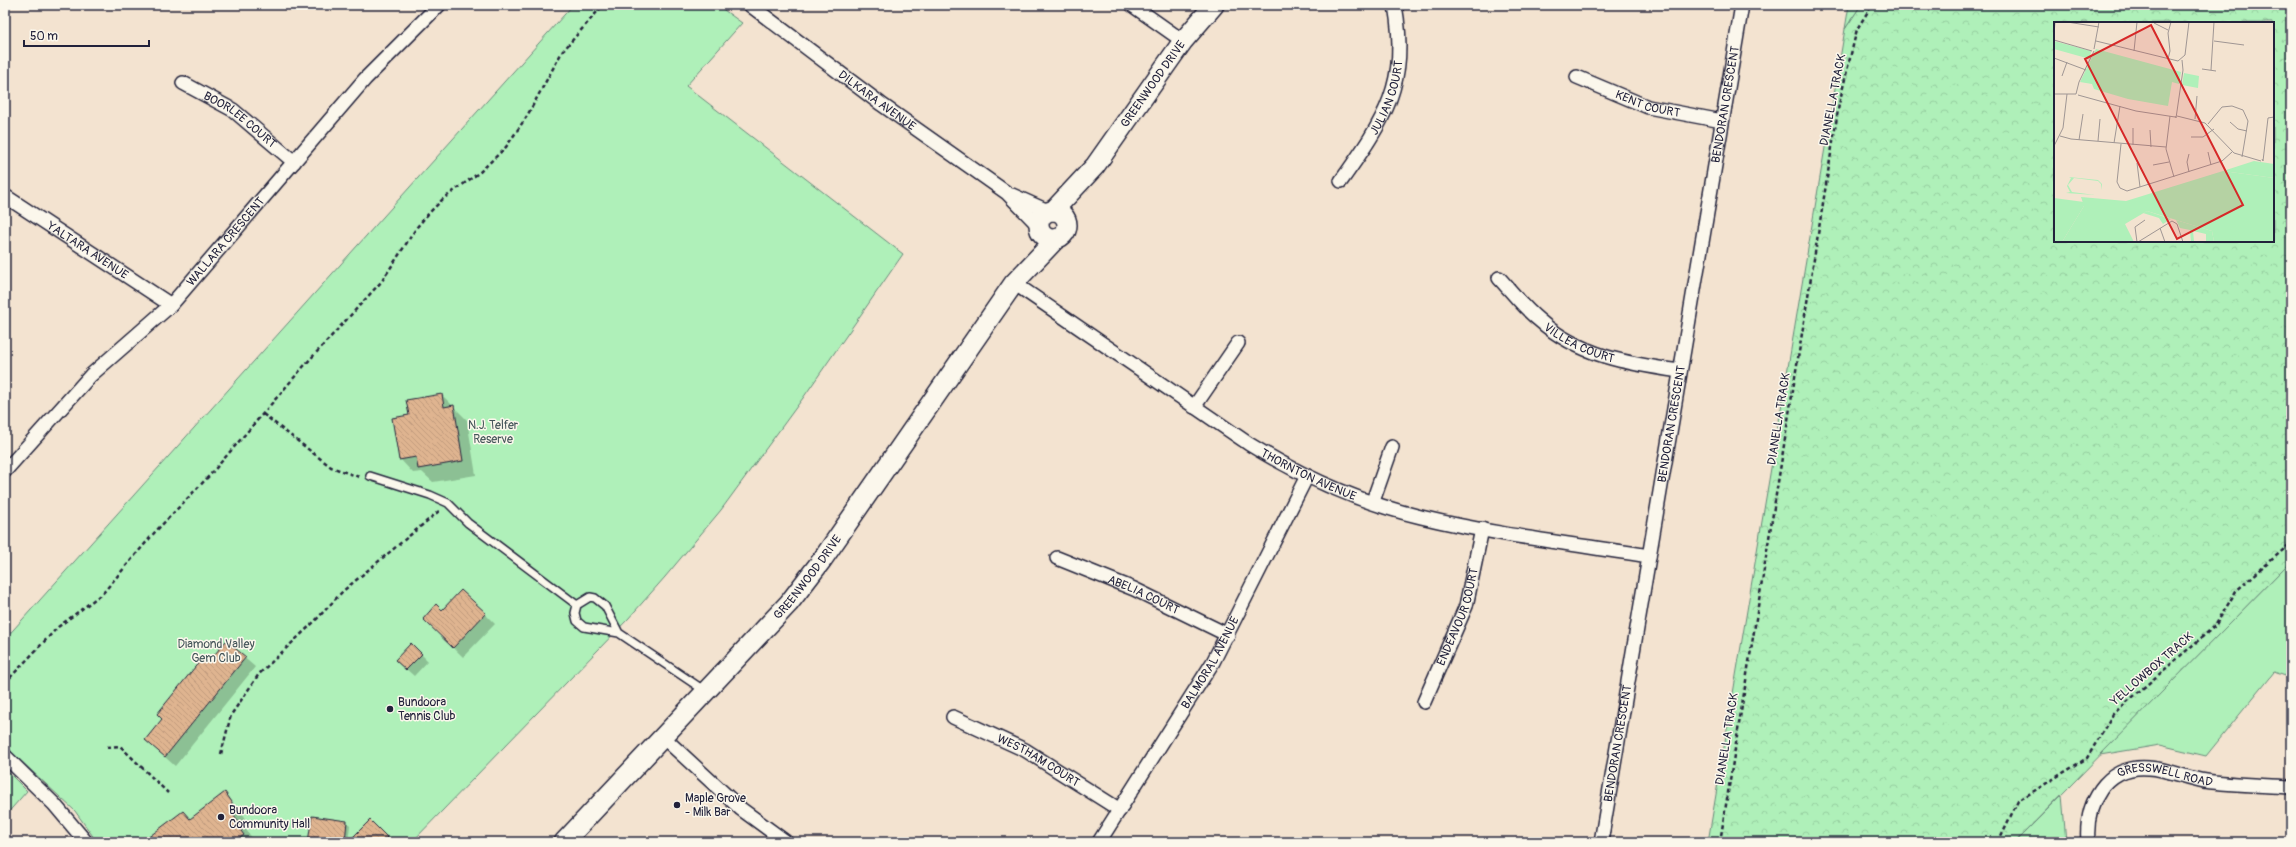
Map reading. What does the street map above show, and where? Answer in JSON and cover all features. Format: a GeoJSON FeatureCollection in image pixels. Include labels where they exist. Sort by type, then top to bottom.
{"type":"FeatureCollection","features":[{"type":"Feature","properties":{"kind":"street","name":"DILKARA AVENUE"},"geometry":{"type":"LineString","coordinates":[[750,5],[881,104],[1046,220]]}},
{"type":"Feature","properties":{"kind":"street"},"geometry":{"type":"LineString","coordinates":[[1132,5],[1183,41]]}},
{"type":"Feature","properties":{"kind":"street","name":"GREENWOOD DRIVE"},"geometry":{"type":"LineString","coordinates":[[564,842],[772,624],[806,583],[1014,283],[1046,220],[1095,166],[1183,41],[1214,5]]}},
{"type":"Feature","properties":{"kind":"street","name":"JULIAN COURT"},"geometry":{"type":"LineString","coordinates":[[1341,181],[1378,128],[1392,94],[1399,58],[1399,39],[1395,5]]}},
{"type":"Feature","properties":{"kind":"street","name":"BENDORAN CRESCENT"},"geometry":{"type":"LineString","coordinates":[[1601,842],[1742,5]]}},
{"type":"Feature","properties":{"kind":"street","name":"WALLARA CRESCENT"},"geometry":{"type":"LineString","coordinates":[[5,471],[91,375],[171,305],[365,79],[435,6]]}},
{"type":"Feature","properties":{"kind":"street","name":"KENT COURT"},"geometry":{"type":"LineString","coordinates":[[1577,77],[1648,107],[1722,120]]}},
{"type":"Feature","properties":{"kind":"street","name":"BOORLEE COURT"},"geometry":{"type":"LineString","coordinates":[[183,82],[233,110],[294,162]]}},
{"type":"Feature","properties":{"kind":"street","name":"GREENWOOD DRIVE"},"geometry":{"type":"LineString","coordinates":[[1067,224],[1095,166]]}},
{"type":"Feature","properties":{"kind":"street","name":"DILKARA AVENUE"},"geometry":{"type":"LineString","coordinates":[[1007,193],[1046,220]]}},
{"type":"Feature","properties":{"kind":"street","name":"YALTARA AVENUE"},"geometry":{"type":"LineString","coordinates":[[5,196],[171,305]]}},
{"type":"Feature","properties":{"kind":"street"},"geometry":{"type":"LineString","coordinates":[[1061,214],[1067,224],[1063,235],[1056,239],[1048,238],[1046,220],[1061,214]]}},
{"type":"Feature","properties":{"kind":"street","name":"GREENWOOD DRIVE"},"geometry":{"type":"LineString","coordinates":[[1014,283],[1056,239]]}},
{"type":"Feature","properties":{"kind":"street","name":"VILLEA COURT"},"geometry":{"type":"LineString","coordinates":[[1499,278],[1538,320],[1569,342],[1606,358],[1680,371]]}},
{"type":"Feature","properties":{"kind":"street","name":"THORNTON AVENUE"},"geometry":{"type":"LineString","coordinates":[[1014,283],[1255,448],[1307,476],[1421,517],[1482,529],[1649,556]]}},
{"type":"Feature","properties":{"kind":"street"},"geometry":{"type":"LineString","coordinates":[[1194,407],[1238,343]]}},
{"type":"Feature","properties":{"kind":"street"},"geometry":{"type":"LineString","coordinates":[[1373,501],[1392,447]]}},
{"type":"Feature","properties":{"kind":"street","name":"BALMORAL AVENUE"},"geometry":{"type":"LineString","coordinates":[[1099,842],[1198,688],[1228,635],[1307,476]]}},
{"type":"Feature","properties":{"kind":"street","name":"ENDEAVOUR COURT"},"geometry":{"type":"LineString","coordinates":[[1424,702],[1466,606],[1482,529]]}},
{"type":"Feature","properties":{"kind":"street","name":"ABELIA COURT"},"geometry":{"type":"LineString","coordinates":[[1057,558],[1134,589],[1228,635]]}},
{"type":"Feature","properties":{"kind":"street","name":"WESTHAM COURT"},"geometry":{"type":"LineString","coordinates":[[953,717],[1025,750],[1120,810]]}},
{"type":"Feature","properties":{"kind":"street"},"geometry":{"type":"LineString","coordinates":[[663,737],[741,809],[786,842]]}},
{"type":"Feature","properties":{"kind":"street"},"geometry":{"type":"LineString","coordinates":[[5,756],[54,804],[86,842]]}},
{"type":"Feature","properties":{"kind":"street","name":"GRESSWELL ROAD"},"geometry":{"type":"LineString","coordinates":[[2088,842],[2088,819],[2094,800],[2108,781],[2120,773],[2130,769],[2150,768],[2204,780],[2291,787]]}},
{"type":"Feature","properties":{"kind":"lane"},"geometry":{"type":"LineString","coordinates":[[370,476],[430,495],[448,503],[468,523],[577,605]]}},
{"type":"Feature","properties":{"kind":"lane"},"geometry":{"type":"LineString","coordinates":[[619,633],[601,602],[590,597],[577,605],[575,613],[580,624],[588,628],[619,633],[707,693]]}},
{"type":"Feature","properties":{"kind":"path"},"geometry":{"type":"LineString","coordinates":[[5,683],[58,627],[103,593],[155,532],[210,476],[304,366],[382,281],[417,227],[429,213],[443,199],[480,172],[506,147],[527,116],[562,52],[603,5]]}},
{"type":"Feature","properties":{"kind":"path","name":"DIANELLA TRACK"},"geometry":{"type":"LineString","coordinates":[[1720,842],[1839,104],[1857,29],[1872,5]]}},
{"type":"Feature","properties":{"kind":"path"},"geometry":{"type":"LineString","coordinates":[[263,414],[332,467],[364,478],[370,476]]}},
{"type":"Feature","properties":{"kind":"path"},"geometry":{"type":"LineString","coordinates":[[221,754],[231,715],[259,674],[314,622],[342,591],[448,503]]}},
{"type":"Feature","properties":{"kind":"path","name":"YELLOWBOX TRACK"},"geometry":{"type":"LineString","coordinates":[[1998,842],[2018,800],[2087,758],[2113,714],[2215,626],[2236,591],[2291,543]]}},
{"type":"Feature","properties":{"kind":"path"},"geometry":{"type":"LineString","coordinates":[[107,747],[120,746],[168,793]]}},
{"type":"Feature","properties":{"kind":"green space","name":"N.J. Telfer Reserve"},"geometry":{"type":"Polygon","coordinates":[[[573,5],[717,5],[742,23],[686,86],[903,254],[803,398],[721,510],[628,619],[412,842],[97,842],[75,811],[5,746],[5,639],[573,5]]]}},
{"type":"Feature","properties":{"kind":"green space"},"geometry":{"type":"Polygon","coordinates":[[[1849,5],[1861,5],[1845,29],[1849,5]]]}},
{"type":"Feature","properties":{"kind":"green space"},"geometry":{"type":"Polygon","coordinates":[[[1861,5],[2291,5],[2291,561],[2015,842],[1708,842],[1845,29],[1861,5]]]}},
{"type":"Feature","properties":{"kind":"green space"},"geometry":{"type":"Polygon","coordinates":[[[2291,561],[2291,678],[2274,672],[2206,756],[2160,745],[2100,755],[2291,561]]]}},
{"type":"Feature","properties":{"kind":"green space"},"geometry":{"type":"Polygon","coordinates":[[[5,769],[27,791],[5,816],[5,769]]]}},
{"type":"Feature","properties":{"kind":"green space"},"geometry":{"type":"Polygon","coordinates":[[[2062,795],[2066,842],[2015,842],[2062,795]]]}},
{"type":"Feature","properties":{"kind":"building"},"geometry":{"type":"Polygon","coordinates":[[[442,394],[444,407],[454,405],[463,461],[418,469],[416,457],[399,460],[392,418],[409,415],[406,400],[442,394]]]}},
{"type":"Feature","properties":{"kind":"building"},"geometry":{"type":"Polygon","coordinates":[[[461,590],[486,613],[453,648],[423,619],[436,604],[442,610],[461,590]]]}},
{"type":"Feature","properties":{"kind":"building"},"geometry":{"type":"Polygon","coordinates":[[[226,641],[246,657],[165,757],[145,740],[162,719],[157,714],[204,656],[210,660],[226,641]]]}},
{"type":"Feature","properties":{"kind":"building"},"geometry":{"type":"Polygon","coordinates":[[[411,643],[422,654],[406,670],[395,660],[411,643]]]}},
{"type":"Feature","properties":{"kind":"building","name":"Bundoora Community Hall"},"geometry":{"type":"Polygon","coordinates":[[[225,792],[232,802],[231,812],[242,827],[241,831],[244,835],[235,842],[142,842],[183,811],[190,819],[225,792]]]}},
{"type":"Feature","properties":{"kind":"building"},"geometry":{"type":"Polygon","coordinates":[[[312,816],[347,821],[345,842],[308,842],[312,816]]]}},
{"type":"Feature","properties":{"kind":"building"},"geometry":{"type":"Polygon","coordinates":[[[370,820],[392,842],[348,842],[370,820]]]}},
{"type":"Feature","properties":{"kind":"place","name":"Bundoora Tennis Club"},"geometry":{"type":"Point","coordinates":[390,709]}},
{"type":"Feature","properties":{"kind":"place","name":"Maple Grove - Milk Bar"},"geometry":{"type":"Point","coordinates":[677,805]}},
{"type":"Feature","properties":{"kind":"place","name":"Bundoora Community Hall"},"geometry":{"type":"Point","coordinates":[221,817]}},
{"type":"Feature","properties":{"kind":"park label","name":"Diamond Valley Gem Club"},"geometry":{"type":"Point","coordinates":[216,651]}}]}
